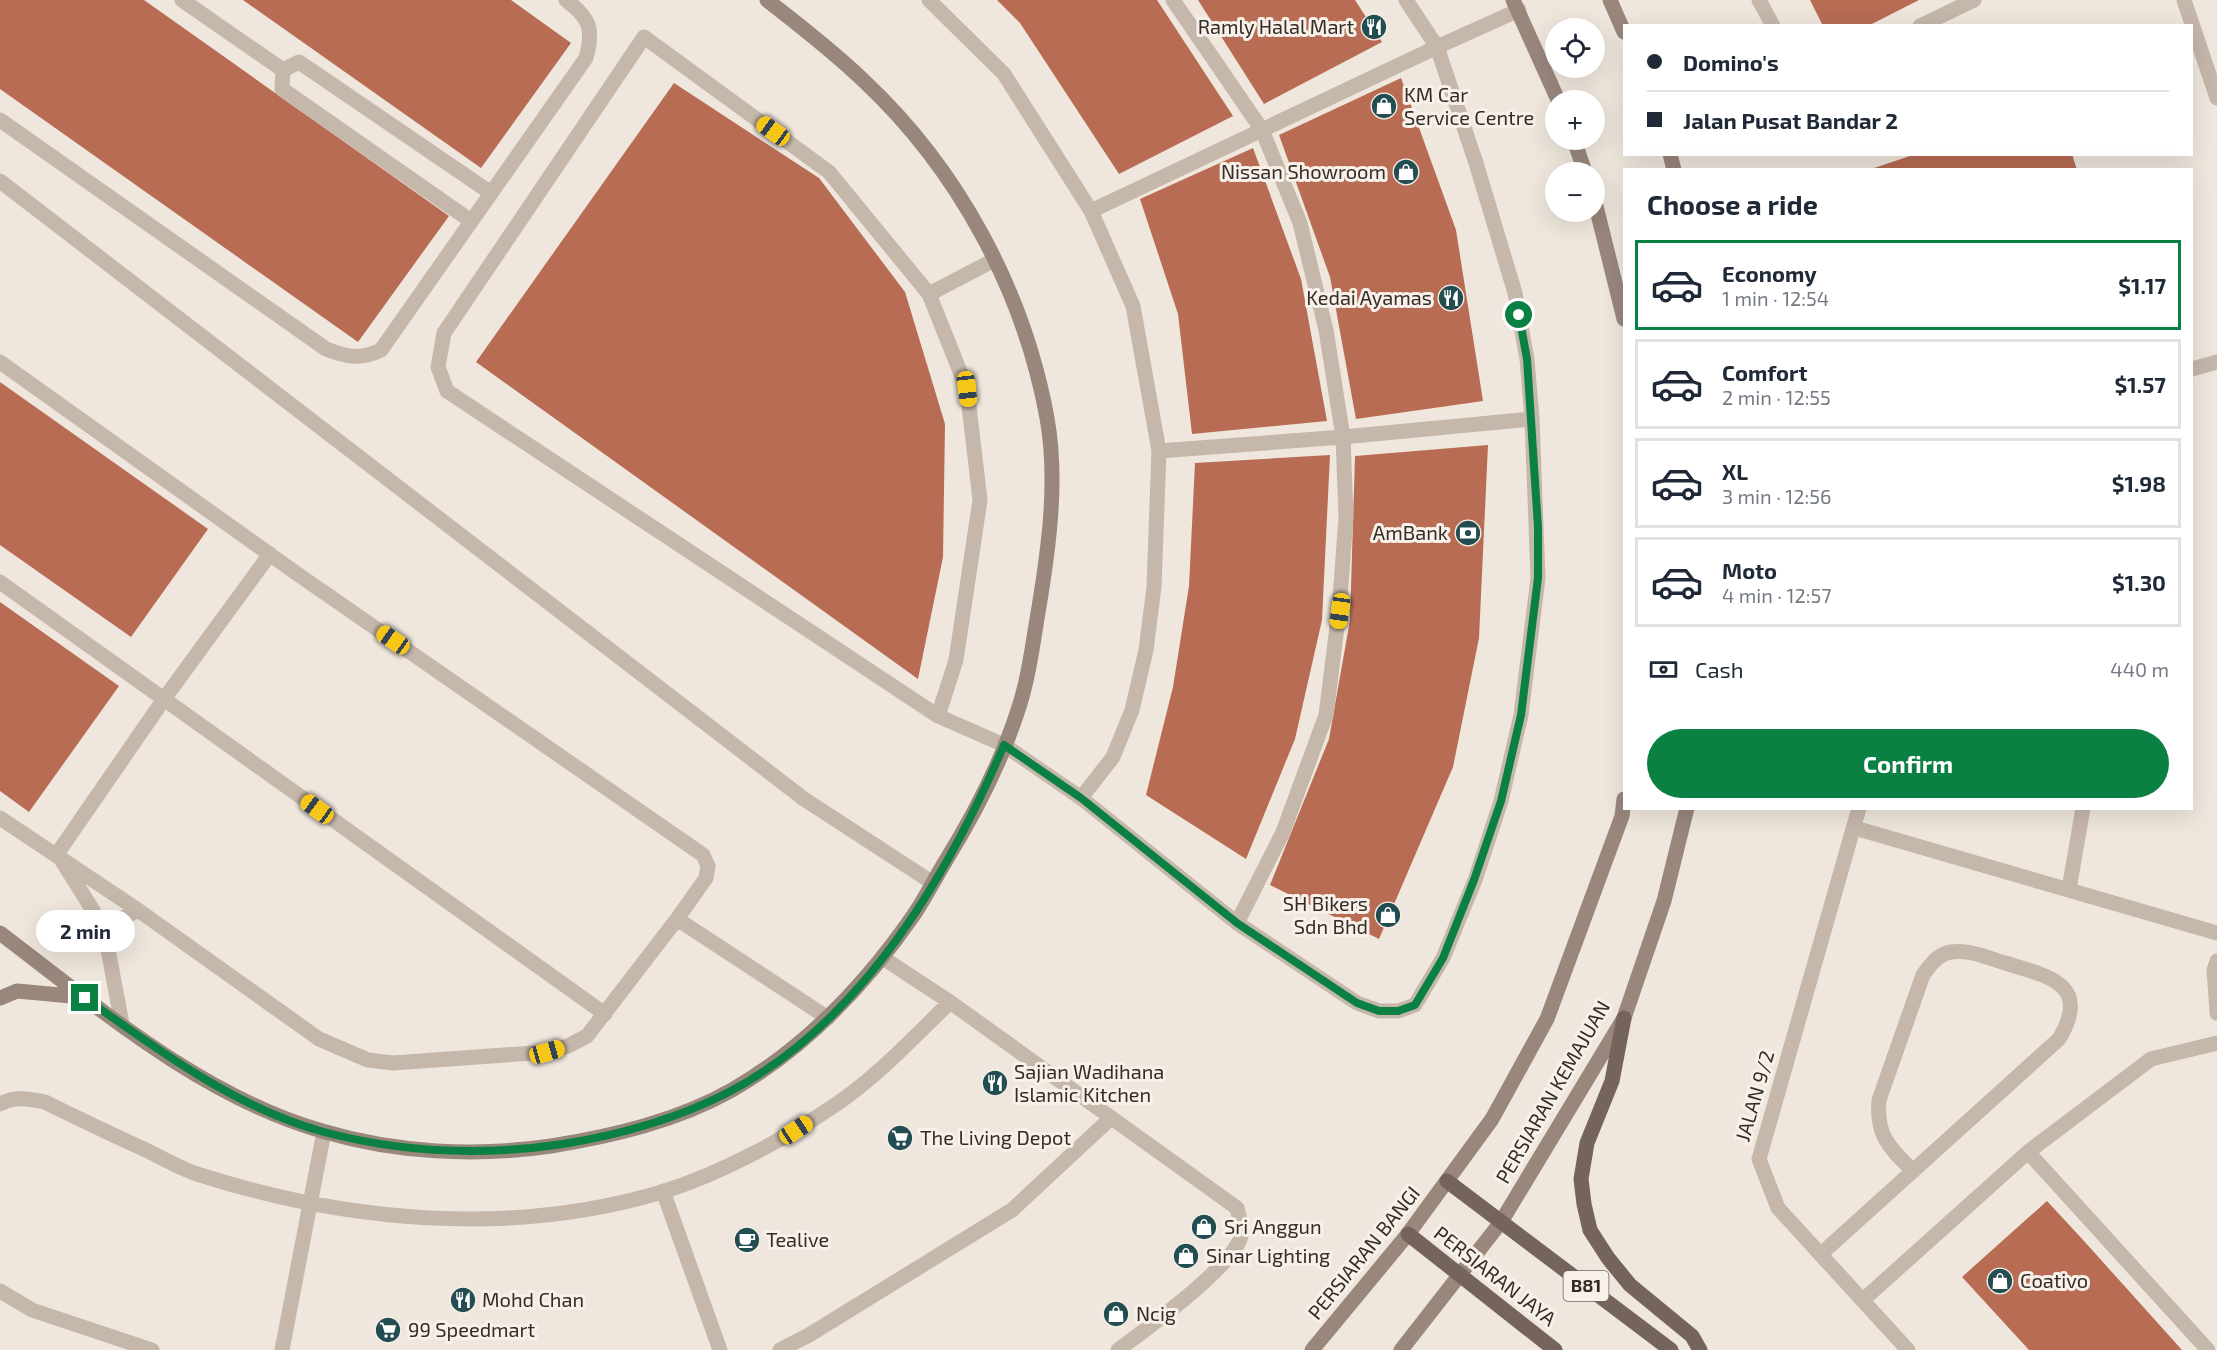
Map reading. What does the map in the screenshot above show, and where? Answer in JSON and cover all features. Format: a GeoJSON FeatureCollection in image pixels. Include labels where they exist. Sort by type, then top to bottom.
{"type":"FeatureCollection","features":[{"type":"Feature","properties":{"kind":"main road"},"geometry":{"type":"LineString","coordinates":[[1624,1018],[1612,1081],[1587,1143],[1581,1179],[1584,1204],[1590,1230],[1608,1258],[1630,1285],[1692,1336],[1700,1350]]}},
{"type":"Feature","properties":{"kind":"main road"},"geometry":{"type":"LineString","coordinates":[[1447,1181],[1502,1222]]}},
{"type":"Feature","properties":{"kind":"main road","name":"B81"},"geometry":{"type":"LineString","coordinates":[[1502,1222],[1671,1350]]}},
{"type":"Feature","properties":{"kind":"main road","name":"PERSIARAN JAYA"},"geometry":{"type":"LineString","coordinates":[[1408,1234],[1555,1350]]}},
{"type":"Feature","properties":{"kind":"street"},"geometry":{"type":"LineString","coordinates":[[182,0],[283,70]]}},
{"type":"Feature","properties":{"kind":"street"},"geometry":{"type":"LineString","coordinates":[[0,120],[326,349],[348,357],[366,357],[381,350],[586,58],[591,41],[589,25],[583,13],[566,0]]}},
{"type":"Feature","properties":{"kind":"street"},"geometry":{"type":"LineString","coordinates":[[0,933],[122,1024],[237,1096],[324,1132],[404,1147],[463,1153],[516,1151],[604,1137],[682,1112],[727,1093],[766,1069],[828,1018],[883,958],[933,883],[978,806],[1019,709],[1046,567],[1052,491],[1051,453],[1044,408],[1019,316],[994,260],[961,198],[918,141],[869,85],[782,6],[767,0]]}},
{"type":"Feature","properties":{"kind":"street"},"geometry":{"type":"LineString","coordinates":[[928,0],[1004,74],[1091,211],[1133,306],[1159,451],[1154,587],[1146,650],[1132,710],[1113,757],[1081,798]]}},
{"type":"Feature","properties":{"kind":"street"},"geometry":{"type":"LineString","coordinates":[[1173,0],[1262,130],[1300,223],[1326,330],[1343,437],[1346,517],[1340,611],[1326,715],[1283,832],[1237,923]]}},
{"type":"Feature","properties":{"kind":"street"},"geometry":{"type":"LineString","coordinates":[[938,716],[956,660],[980,500],[967,389],[929,294],[829,172],[644,37],[444,333],[438,367],[447,391],[938,716],[1004,745],[1081,798],[1237,923],[1357,1003],[1379,1011],[1398,1011],[1415,1005],[1443,958],[1474,880],[1501,801],[1521,715],[1538,578],[1532,419],[1527,359],[1515,293],[1476,163],[1437,47],[1406,0]]}},
{"type":"Feature","properties":{"kind":"street"},"geometry":{"type":"LineString","coordinates":[[1610,0],[1623,30]]}},
{"type":"Feature","properties":{"kind":"street"},"geometry":{"type":"LineString","coordinates":[[1759,0],[1772,24]]}},
{"type":"Feature","properties":{"kind":"street"},"geometry":{"type":"LineString","coordinates":[[1924,24],[1974,0]]}},
{"type":"Feature","properties":{"kind":"street"},"geometry":{"type":"LineString","coordinates":[[2184,0],[2192,24]]}},
{"type":"Feature","properties":{"kind":"street"},"geometry":{"type":"LineString","coordinates":[[1091,211],[1437,47],[1516,5],[1554,90]]}},
{"type":"Feature","properties":{"kind":"street"},"geometry":{"type":"LineString","coordinates":[[2193,27],[2217,98]]}},
{"type":"Feature","properties":{"kind":"street"},"geometry":{"type":"LineString","coordinates":[[283,70],[299,62],[491,192]]}},
{"type":"Feature","properties":{"kind":"street"},"geometry":{"type":"LineString","coordinates":[[283,70],[282,89],[471,221]]}},
{"type":"Feature","properties":{"kind":"street"},"geometry":{"type":"LineString","coordinates":[[0,182],[804,799],[933,883]]}},
{"type":"Feature","properties":{"kind":"street"},"geometry":{"type":"LineString","coordinates":[[1600,222],[1623,316]]}},
{"type":"Feature","properties":{"kind":"street"},"geometry":{"type":"LineString","coordinates":[[929,294],[994,260]]}},
{"type":"Feature","properties":{"kind":"street"},"geometry":{"type":"LineString","coordinates":[[0,362],[270,554],[704,855],[708,866],[706,878],[677,919],[587,1036],[568,1046],[547,1052],[419,1063],[368,1060],[343,1052],[319,1039],[138,910],[0,818]]}},
{"type":"Feature","properties":{"kind":"street"},"geometry":{"type":"LineString","coordinates":[[2193,369],[2217,362]]}},
{"type":"Feature","properties":{"kind":"street"},"geometry":{"type":"LineString","coordinates":[[1159,451],[1532,419]]}},
{"type":"Feature","properties":{"kind":"street"},"geometry":{"type":"LineString","coordinates":[[57,854],[164,699],[270,554]]}},
{"type":"Feature","properties":{"kind":"street"},"geometry":{"type":"LineString","coordinates":[[0,582],[604,1014]]}},
{"type":"Feature","properties":{"kind":"street","name":"PERSIARAN KEMAJUAN"},"geometry":{"type":"LineString","coordinates":[[1447,1181],[1492,1119],[1547,1019],[1622,816],[1623,808]]}},
{"type":"Feature","properties":{"kind":"street","name":"PERSIARAN KEMAJUAN"},"geometry":{"type":"LineString","coordinates":[[1502,1222],[1624,1018],[1664,901],[1687,810]]}},
{"type":"Feature","properties":{"kind":"street","name":"JALAN 9/2"},"geometry":{"type":"LineString","coordinates":[[1859,810],[1759,1159],[1778,1208],[1908,1350]]}},
{"type":"Feature","properties":{"kind":"street"},"geometry":{"type":"LineString","coordinates":[[2069,890],[2083,810]]}},
{"type":"Feature","properties":{"kind":"street"},"geometry":{"type":"LineString","coordinates":[[1855,828],[2217,933]]}},
{"type":"Feature","properties":{"kind":"street"},"geometry":{"type":"LineString","coordinates":[[57,854],[104,928],[122,1024]]}},
{"type":"Feature","properties":{"kind":"street"},"geometry":{"type":"LineString","coordinates":[[104,928],[138,910]]}},
{"type":"Feature","properties":{"kind":"street"},"geometry":{"type":"LineString","coordinates":[[677,919],[828,1018]]}},
{"type":"Feature","properties":{"kind":"street"},"geometry":{"type":"LineString","coordinates":[[1821,1254],[1913,1171],[2059,1039],[2069,1023],[2071,1004],[2066,988],[2051,977],[1966,951],[1949,952],[1934,960],[1923,975],[1879,1100],[1878,1116],[1881,1134],[1889,1147],[1913,1171]]}},
{"type":"Feature","properties":{"kind":"street"},"geometry":{"type":"LineString","coordinates":[[883,958],[950,1002],[1237,1208],[1241,1235],[1236,1249],[1181,1303],[1118,1350]]}},
{"type":"Feature","properties":{"kind":"street"},"geometry":{"type":"LineString","coordinates":[[2217,961],[2214,970],[2217,1013]]}},
{"type":"Feature","properties":{"kind":"street"},"geometry":{"type":"LineString","coordinates":[[0,998],[17,991],[70,994],[85,998]]}},
{"type":"Feature","properties":{"kind":"street"},"geometry":{"type":"LineString","coordinates":[[0,1104],[8,1100],[27,1098],[45,1102],[195,1174],[310,1204],[417,1219],[508,1219],[603,1205],[663,1191],[751,1155],[838,1104],[896,1054],[950,1002]]}},
{"type":"Feature","properties":{"kind":"street"},"geometry":{"type":"LineString","coordinates":[[1863,1300],[2028,1152],[2151,1059],[2217,1043]]}},
{"type":"Feature","properties":{"kind":"street"},"geometry":{"type":"LineString","coordinates":[[780,1350],[809,1335],[1012,1210],[1111,1118]]}},
{"type":"Feature","properties":{"kind":"street"},"geometry":{"type":"LineString","coordinates":[[282,1350],[324,1132]]}},
{"type":"Feature","properties":{"kind":"street"},"geometry":{"type":"LineString","coordinates":[[2028,1152],[2208,1350]]}},
{"type":"Feature","properties":{"kind":"street","name":"PERSIARAN BANGI"},"geometry":{"type":"LineString","coordinates":[[1312,1350],[1408,1234],[1447,1181]]}},
{"type":"Feature","properties":{"kind":"street"},"geometry":{"type":"LineString","coordinates":[[663,1191],[720,1350]]}},
{"type":"Feature","properties":{"kind":"street"},"geometry":{"type":"LineString","coordinates":[[1401,1350],[1502,1222]]}},
{"type":"Feature","properties":{"kind":"street"},"geometry":{"type":"LineString","coordinates":[[0,1291],[32,1310],[152,1350]]}},
{"type":"Feature","properties":{"kind":"building"},"geometry":{"type":"Polygon","coordinates":[[[0,0],[144,0],[449,216],[358,342],[0,89],[0,0]]]}},
{"type":"Feature","properties":{"kind":"building"},"geometry":{"type":"Polygon","coordinates":[[[243,0],[511,0],[571,43],[481,168],[243,0]]]}},
{"type":"Feature","properties":{"kind":"building"},"geometry":{"type":"Polygon","coordinates":[[[997,0],[1157,0],[1233,116],[1119,174],[1020,23],[997,0]]]}},
{"type":"Feature","properties":{"kind":"building"},"geometry":{"type":"Polygon","coordinates":[[[1198,0],[1355,0],[1382,42],[1264,104],[1198,0]]]}},
{"type":"Feature","properties":{"kind":"building"},"geometry":{"type":"Polygon","coordinates":[[[1810,0],[1919,0],[1872,24],[1822,24],[1810,0]]]}},
{"type":"Feature","properties":{"kind":"building"},"geometry":{"type":"Polygon","coordinates":[[[1401,78],[1456,230],[1483,401],[1356,419],[1330,277],[1279,135],[1401,78]]]}},
{"type":"Feature","properties":{"kind":"building"},"geometry":{"type":"Polygon","coordinates":[[[674,83],[819,178],[905,292],[945,424],[943,557],[918,679],[476,362],[674,83]]]}},
{"type":"Feature","properties":{"kind":"building"},"geometry":{"type":"Polygon","coordinates":[[[1253,148],[1301,279],[1327,421],[1192,434],[1178,314],[1140,199],[1253,148]]]}},
{"type":"Feature","properties":{"kind":"building"},"geometry":{"type":"Polygon","coordinates":[[[1910,156],[2073,156],[2076,168],[1874,168],[1910,156]]]}},
{"type":"Feature","properties":{"kind":"building"},"geometry":{"type":"Polygon","coordinates":[[[0,382],[208,529],[131,637],[0,545],[0,382]]]}},
{"type":"Feature","properties":{"kind":"building"},"geometry":{"type":"Polygon","coordinates":[[[1488,445],[1479,638],[1453,767],[1379,939],[1270,885],[1329,739],[1350,620],[1355,456],[1488,445]]]}},
{"type":"Feature","properties":{"kind":"building"},"geometry":{"type":"Polygon","coordinates":[[[1330,455],[1322,620],[1295,739],[1246,859],[1146,795],[1173,687],[1189,586],[1195,463],[1330,455]]]}},
{"type":"Feature","properties":{"kind":"building"},"geometry":{"type":"Polygon","coordinates":[[[0,602],[119,686],[29,812],[0,791],[0,602]]]}},
{"type":"Feature","properties":{"kind":"building"},"geometry":{"type":"Polygon","coordinates":[[[2047,1201],[2182,1350],[2029,1350],[1962,1277],[2047,1201]]]}},
{"type":"Feature","properties":{"kind":"place","name":"Ramly Halal Mart"},"geometry":{"type":"Point","coordinates":[1374,27]}},
{"type":"Feature","properties":{"kind":"place","name":"KM Car Service Centre"},"geometry":{"type":"Point","coordinates":[1384,106]}},
{"type":"Feature","properties":{"kind":"place","name":"Nissan Showroom"},"geometry":{"type":"Point","coordinates":[1406,172]}},
{"type":"Feature","properties":{"kind":"place","name":"Kedai Ayamas"},"geometry":{"type":"Point","coordinates":[1451,298]}},
{"type":"Feature","properties":{"kind":"place","name":"AmBank"},"geometry":{"type":"Point","coordinates":[1468,533]}},
{"type":"Feature","properties":{"kind":"place","name":"SH Bikers Sdn Bhd"},"geometry":{"type":"Point","coordinates":[1388,915]}},
{"type":"Feature","properties":{"kind":"place","name":"Sajian Wadihana Islamic Kitchen"},"geometry":{"type":"Point","coordinates":[995,1083]}},
{"type":"Feature","properties":{"kind":"place","name":"The Living Depot"},"geometry":{"type":"Point","coordinates":[900,1138]}},
{"type":"Feature","properties":{"kind":"place","name":"Sri Anggun"},"geometry":{"type":"Point","coordinates":[1204,1227]}},
{"type":"Feature","properties":{"kind":"place","name":"Tealive"},"geometry":{"type":"Point","coordinates":[747,1240]}},
{"type":"Feature","properties":{"kind":"place","name":"Sinar Lighting"},"geometry":{"type":"Point","coordinates":[1186,1256]}},
{"type":"Feature","properties":{"kind":"place","name":"Coativo"},"geometry":{"type":"Point","coordinates":[2000,1281]}},
{"type":"Feature","properties":{"kind":"place","name":"Mohd Chan"},"geometry":{"type":"Point","coordinates":[463,1300]}},
{"type":"Feature","properties":{"kind":"place","name":"Ncig"},"geometry":{"type":"Point","coordinates":[1116,1314]}},
{"type":"Feature","properties":{"kind":"place","name":"99 Speedmart"},"geometry":{"type":"Point","coordinates":[388,1330]}},
{"type":"Feature","properties":{"kind":"route"},"geometry":{"type":"LineString","coordinates":[[85,998],[155,1047],[237,1096],[324,1132],[404,1147],[463,1153],[516,1151],[604,1137],[682,1112],[727,1093],[766,1069],[828,1018],[883,958],[915,914],[978,806],[1004,745],[1081,798],[1237,923],[1357,1003],[1379,1011],[1398,1011],[1415,1005],[1443,958],[1474,880],[1501,801],[1521,715],[1538,578],[1538,527],[1527,359],[1519,315]]}}]}
